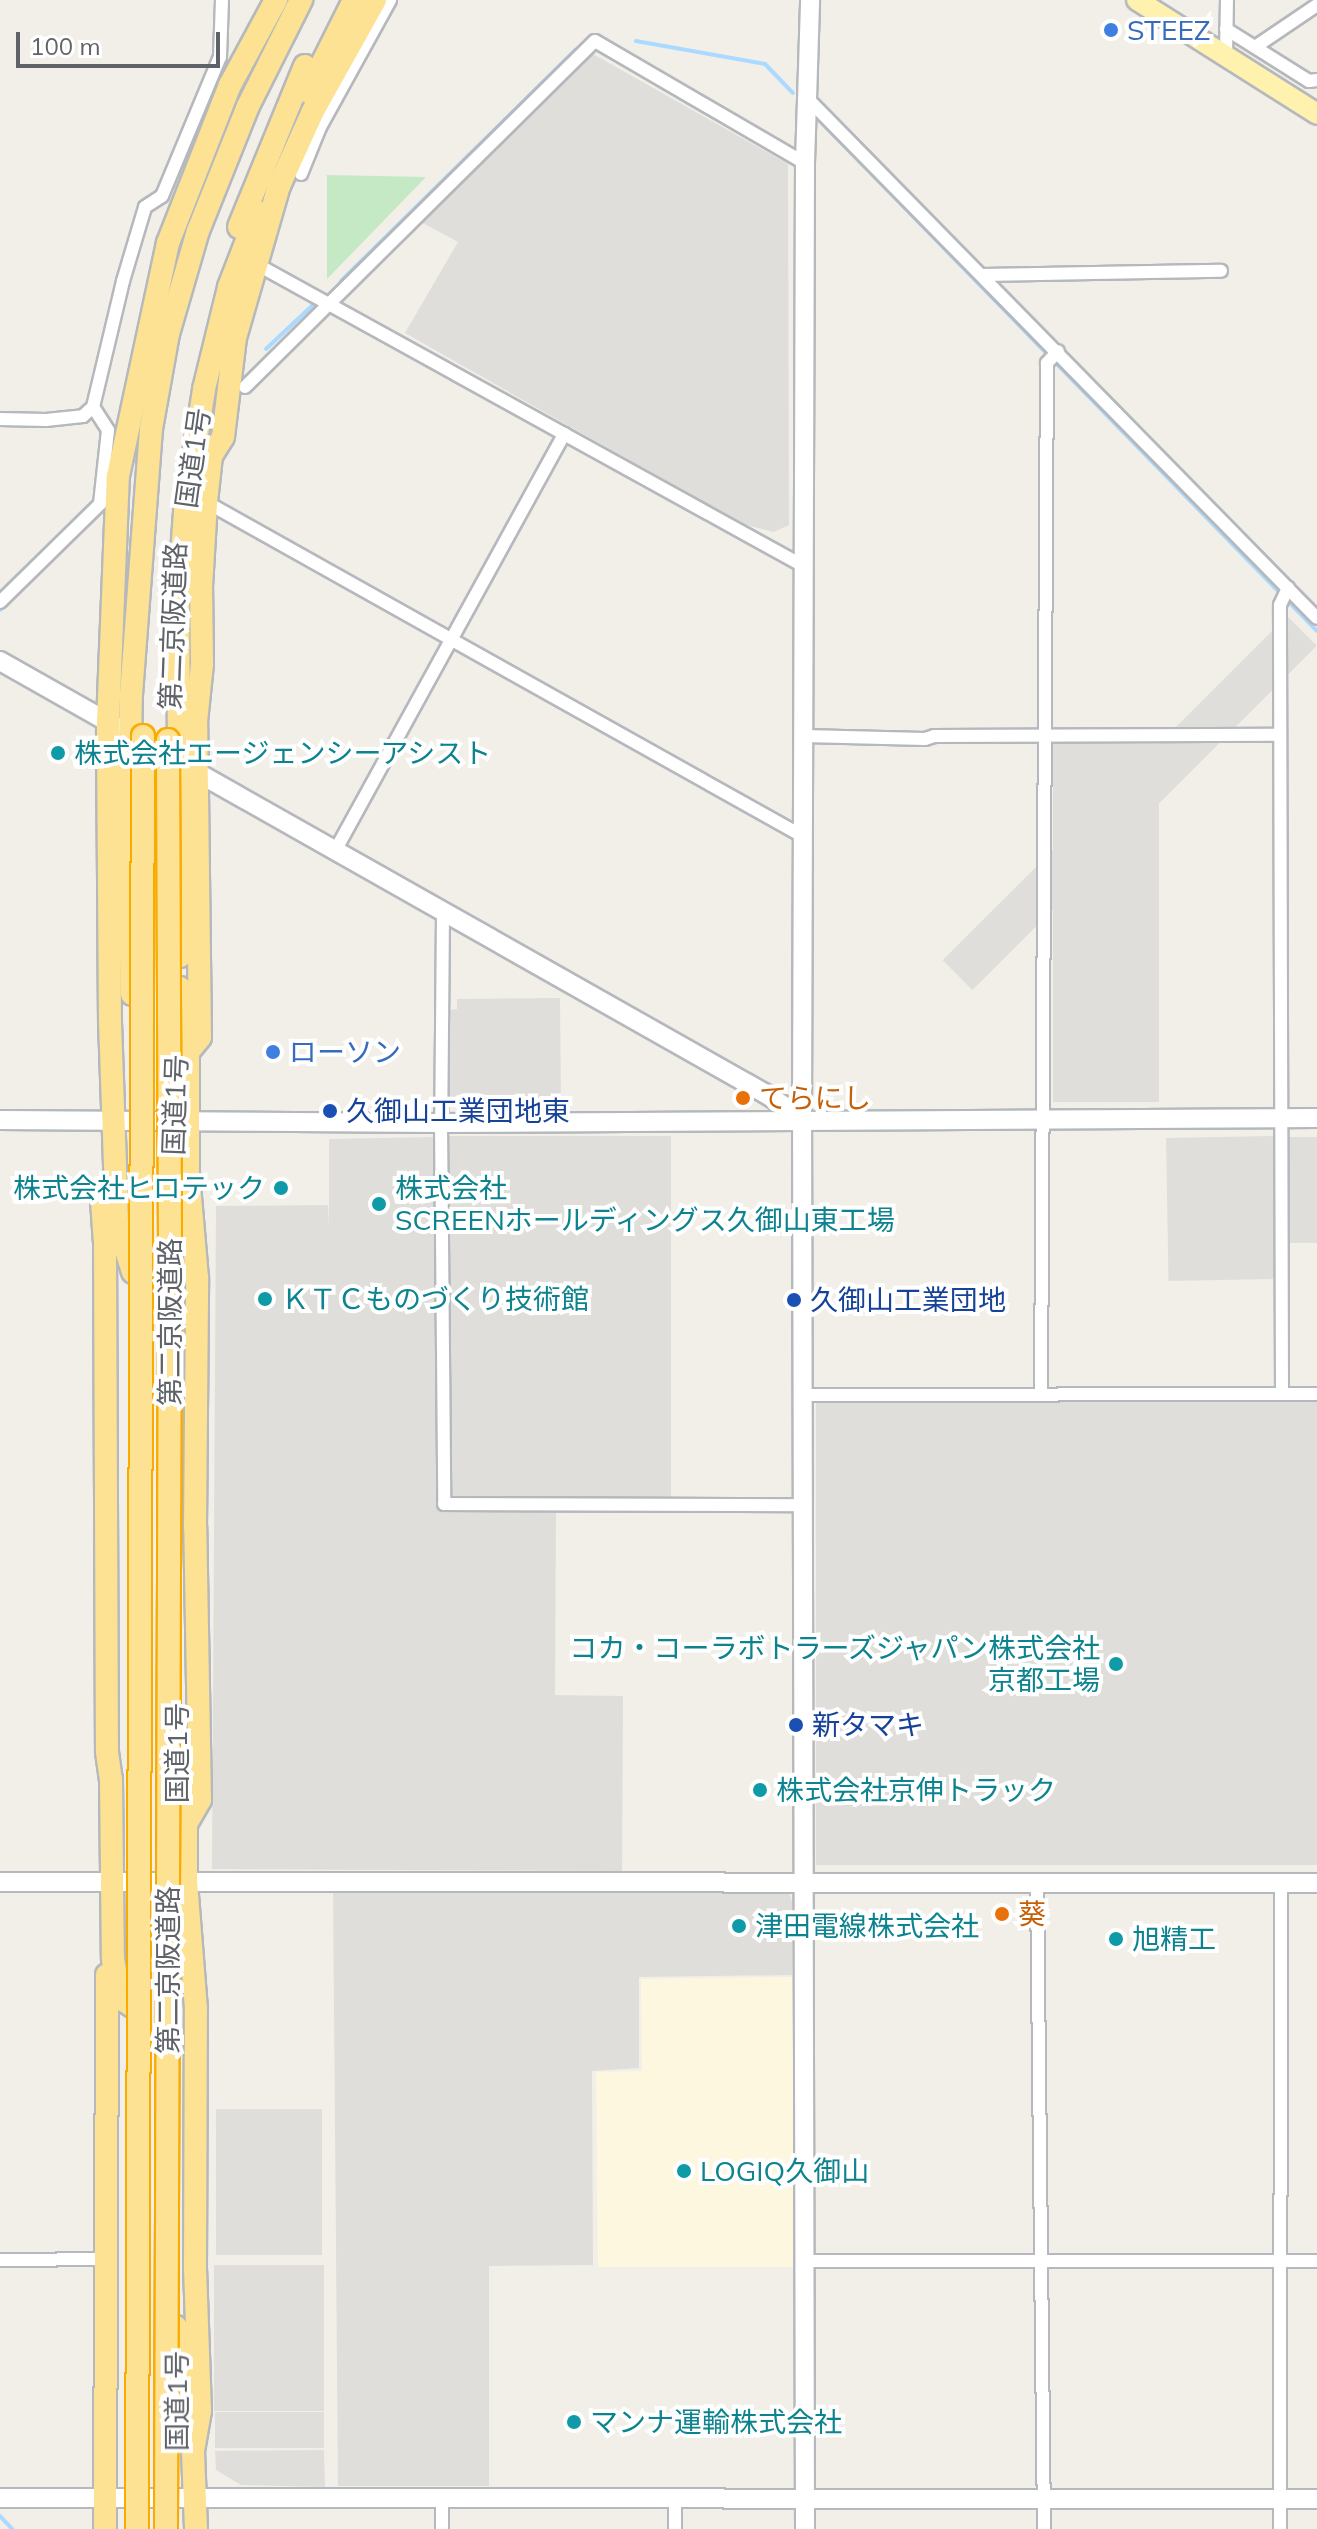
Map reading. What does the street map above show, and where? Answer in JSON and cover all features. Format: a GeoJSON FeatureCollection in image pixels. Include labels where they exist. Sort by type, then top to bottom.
{"type":"FeatureCollection","features":[{"type":"Feature","properties":{"kind":"highway"},"geometry":{"type":"LineString","coordinates":[[133,1272],[117,1222],[114,1180],[124,1121],[110,1023],[108,722],[118,476],[168,243],[224,99],[276,0]]}},
{"type":"Feature","properties":{"kind":"highway","name":"国道1号"},"geometry":{"type":"LineString","coordinates":[[135,2529],[134,2007],[122,1880],[133,1751],[133,1272],[124,1121],[132,993],[128,847],[140,542],[151,429],[168,334],[193,245],[248,106],[301,0]]}},
{"type":"Feature","properties":{"kind":"highway","name":"第二京阪道路"},"geometry":{"type":"LineString","coordinates":[[135,2529],[143,736],[148,562],[165,404],[200,254],[263,91],[310,0]]}},
{"type":"Feature","properties":{"kind":"highway","name":"第二京阪道路"},"geometry":{"type":"LineString","coordinates":[[166,2529],[168,740],[172,578],[189,423],[215,300],[243,211],[276,128],[340,0]]}},
{"type":"Feature","properties":{"kind":"highway","name":"国道1号"},"geometry":{"type":"LineString","coordinates":[[177,2529],[187,2499],[176,2327],[176,2021],[180,1881],[172,1253],[180,1122],[180,988],[190,771],[178,607],[194,436],[229,287],[279,158],[354,0]]}},
{"type":"Feature","properties":{"kind":"highway"},"geometry":{"type":"LineString","coordinates":[[211,456],[223,437],[235,338],[279,186],[313,111],[375,0]]}},
{"type":"Feature","properties":{"kind":"highway"},"geometry":{"type":"LineString","coordinates":[[188,1052],[200,1037],[190,771],[202,664],[201,587],[206,502],[222,391],[218,356],[229,287]]}},
{"type":"Feature","properties":{"kind":"highway"},"geometry":{"type":"LineString","coordinates":[[113,572],[140,542]]}},
{"type":"Feature","properties":{"kind":"highway"},"geometry":{"type":"LineString","coordinates":[[178,607],[190,659],[196,722]]}},
{"type":"Feature","properties":{"kind":"highway"},"geometry":{"type":"LineString","coordinates":[[180,988],[188,1052],[180,1122],[194,1220],[200,1800],[186,1824]]}},
{"type":"Feature","properties":{"kind":"highway"},"geometry":{"type":"LineString","coordinates":[[110,1023],[118,1007],[132,993]]}},
{"type":"Feature","properties":{"kind":"highway"},"geometry":{"type":"LineString","coordinates":[[105,2529],[105,1978],[113,1959],[122,1880],[107,1752],[105,1240],[101,1218],[102,1197],[114,1180]]}},
{"type":"Feature","properties":{"kind":"highway"},"geometry":{"type":"LineString","coordinates":[[172,1253],[194,1220]]}},
{"type":"Feature","properties":{"kind":"highway"},"geometry":{"type":"LineString","coordinates":[[111,1779],[133,1751]]}},
{"type":"Feature","properties":{"kind":"highway"},"geometry":{"type":"LineString","coordinates":[[179,1778],[186,1824],[180,1881],[196,2009],[195,2269],[200,2411],[194,2431]]}},
{"type":"Feature","properties":{"kind":"highway"},"geometry":{"type":"LineString","coordinates":[[113,1959],[120,1998],[134,2007]]}},
{"type":"Feature","properties":{"kind":"highway"},"geometry":{"type":"LineString","coordinates":[[176,2021],[184,1985],[193,1969]]}},
{"type":"Feature","properties":{"kind":"highway"},"geometry":{"type":"LineString","coordinates":[[176,2327],[192,2377],[194,2431],[187,2499],[196,2529]]}},
{"type":"Feature","properties":{"kind":"highway"},"geometry":{"type":"LineString","coordinates":[[105,2373],[133,2343]]}},
{"type":"Feature","properties":{"kind":"main road"},"geometry":{"type":"LineString","coordinates":[[1137,0],[1317,114]]}},
{"type":"Feature","properties":{"kind":"street"},"geometry":{"type":"LineString","coordinates":[[0,419],[83,416],[93,407],[123,281],[145,207],[162,196],[220,57],[222,0]]}},
{"type":"Feature","properties":{"kind":"street"},"geometry":{"type":"LineString","coordinates":[[301,174],[320,127],[390,0]]}},
{"type":"Feature","properties":{"kind":"street"},"geometry":{"type":"LineString","coordinates":[[805,2529],[802,1118],[805,163],[810,0]]}},
{"type":"Feature","properties":{"kind":"street"},"geometry":{"type":"LineString","coordinates":[[1226,56],[1227,0]]}},
{"type":"Feature","properties":{"kind":"street"},"geometry":{"type":"LineString","coordinates":[[1255,47],[1317,5]]}},
{"type":"Feature","properties":{"kind":"street"},"geometry":{"type":"LineString","coordinates":[[1226,29],[1309,81],[1317,80]]}},
{"type":"Feature","properties":{"kind":"street"},"geometry":{"type":"LineString","coordinates":[[245,387],[595,41],[805,163]]}},
{"type":"Feature","properties":{"kind":"street"},"geometry":{"type":"LineString","coordinates":[[807,98],[1317,618]]}},
{"type":"Feature","properties":{"kind":"street"},"geometry":{"type":"LineString","coordinates":[[258,265],[805,567]]}},
{"type":"Feature","properties":{"kind":"street"},"geometry":{"type":"LineString","coordinates":[[982,275],[1221,271]]}},
{"type":"Feature","properties":{"kind":"street"},"geometry":{"type":"LineString","coordinates":[[1041,1395],[1047,363],[1058,351]]}},
{"type":"Feature","properties":{"kind":"street"},"geometry":{"type":"LineString","coordinates":[[0,602],[100,504],[108,430],[93,407]]}},
{"type":"Feature","properties":{"kind":"street"},"geometry":{"type":"LineString","coordinates":[[335,851],[564,434]]}},
{"type":"Feature","properties":{"kind":"street"},"geometry":{"type":"LineString","coordinates":[[206,502],[804,837]]}},
{"type":"Feature","properties":{"kind":"street"},"geometry":{"type":"LineString","coordinates":[[1282,1394],[1280,605],[1288,588]]}},
{"type":"Feature","properties":{"kind":"street"},"geometry":{"type":"LineString","coordinates":[[0,661],[766,1094],[802,1118]]}},
{"type":"Feature","properties":{"kind":"street"},"geometry":{"type":"LineString","coordinates":[[804,736],[925,739],[934,736],[1280,735]]}},
{"type":"Feature","properties":{"kind":"street"},"geometry":{"type":"LineString","coordinates":[[443,914],[444,1504],[804,1505]]}},
{"type":"Feature","properties":{"kind":"street"},"geometry":{"type":"LineString","coordinates":[[0,1120],[441,1123],[802,1118],[1317,1118]]}},
{"type":"Feature","properties":{"kind":"street"},"geometry":{"type":"LineString","coordinates":[[804,1395],[1317,1394]]}},
{"type":"Feature","properties":{"kind":"street"},"geometry":{"type":"LineString","coordinates":[[0,1882],[1317,1883]]}},
{"type":"Feature","properties":{"kind":"street"},"geometry":{"type":"LineString","coordinates":[[1037,1882],[1044,2529]]}},
{"type":"Feature","properties":{"kind":"street"},"geometry":{"type":"LineString","coordinates":[[1280,2529],[1281,1883]]}},
{"type":"Feature","properties":{"kind":"street"},"geometry":{"type":"LineString","coordinates":[[0,2260],[105,2259]]}},
{"type":"Feature","properties":{"kind":"street"},"geometry":{"type":"LineString","coordinates":[[804,2261],[1317,2261]]}},
{"type":"Feature","properties":{"kind":"street"},"geometry":{"type":"LineString","coordinates":[[0,2498],[1317,2499]]}},
{"type":"Feature","properties":{"kind":"street"},"geometry":{"type":"LineString","coordinates":[[442,2499],[442,2529]]}},
{"type":"Feature","properties":{"kind":"street"},"geometry":{"type":"LineString","coordinates":[[675,2500],[675,2529]]}},
{"type":"Feature","properties":{"kind":"shaded area"},"geometry":{"type":"Polygon","coordinates":[[[593,54],[788,164],[789,525],[774,532],[742,524],[405,333],[458,242],[421,222],[593,54]]]}},
{"type":"Feature","properties":{"kind":"shaded area"},"geometry":{"type":"Polygon","coordinates":[[[1287,616],[1317,646],[972,990],[943,960],[1287,616]]]}},
{"type":"Feature","properties":{"kind":"shaded area"},"geometry":{"type":"Polygon","coordinates":[[[1053,744],[1159,744],[1159,1102],[1053,1102],[1053,744]]]}},
{"type":"Feature","properties":{"kind":"shaded area"},"geometry":{"type":"Polygon","coordinates":[[[560,998],[561,1104],[449,1105],[448,1010],[457,1009],[457,999],[560,998]]]}},
{"type":"Feature","properties":{"kind":"shaded area"},"geometry":{"type":"Polygon","coordinates":[[[446,1136],[671,1136],[671,1500],[446,1500],[446,1136]]]}},
{"type":"Feature","properties":{"kind":"shaded area"},"geometry":{"type":"Polygon","coordinates":[[[1276,1136],[1278,1279],[1169,1281],[1166,1138],[1276,1136]]]}},
{"type":"Feature","properties":{"kind":"shaded area"},"geometry":{"type":"Polygon","coordinates":[[[437,1137],[437,1508],[556,1509],[555,1695],[623,1696],[622,1871],[212,1869],[216,1206],[328,1205],[329,1227],[329,1139],[437,1137]]]}},
{"type":"Feature","properties":{"kind":"shaded area"},"geometry":{"type":"Polygon","coordinates":[[[1287,1137],[1317,1137],[1317,1243],[1287,1243],[1287,1137]]]}},
{"type":"Feature","properties":{"kind":"shaded area","name":"コカ・コーラボトラーズジャパン株式会社 京都工場"},"geometry":{"type":"Polygon","coordinates":[[[816,1402],[1317,1402],[1317,1865],[816,1865],[816,1402]]]}},
{"type":"Feature","properties":{"kind":"shaded area","name":"津田電線株式会社"},"geometry":{"type":"Polygon","coordinates":[[[775,1887],[789,1893],[792,1902],[792,1975],[639,1977],[639,2068],[592,2071],[593,2265],[489,2266],[489,2486],[338,2486],[333,1889],[775,1887]]]}},
{"type":"Feature","properties":{"kind":"shaded area"},"geometry":{"type":"Polygon","coordinates":[[[792,1977],[794,2267],[598,2267],[596,2072],[642,2071],[641,1979],[792,1977]]]}},
{"type":"Feature","properties":{"kind":"shaded area"},"geometry":{"type":"Polygon","coordinates":[[[216,2109],[322,2109],[322,2255],[216,2255],[216,2109]]]}},
{"type":"Feature","properties":{"kind":"shaded area"},"geometry":{"type":"Polygon","coordinates":[[[214,2265],[324,2265],[324,2411],[214,2411],[214,2265]]]}},
{"type":"Feature","properties":{"kind":"shaded area"},"geometry":{"type":"Polygon","coordinates":[[[215,2412],[324,2412],[324,2448],[215,2448],[215,2412]]]}},
{"type":"Feature","properties":{"kind":"shaded area"},"geometry":{"type":"Polygon","coordinates":[[[324,2450],[325,2487],[241,2485],[216,2470],[215,2451],[324,2450]]]}},
{"type":"Feature","properties":{"kind":"green space"},"geometry":{"type":"Polygon","coordinates":[[[327,175],[426,177],[327,279],[327,175]]]}},
{"type":"Feature","properties":{"kind":"waterway"},"geometry":{"type":"LineString","coordinates":[[636,41],[765,64],[793,93]]}},
{"type":"Feature","properties":{"kind":"waterway"},"geometry":{"type":"LineString","coordinates":[[341,281],[575,50]]}},
{"type":"Feature","properties":{"kind":"waterway"},"geometry":{"type":"LineString","coordinates":[[820,121],[1317,631]]}},
{"type":"Feature","properties":{"kind":"waterway"},"geometry":{"type":"LineString","coordinates":[[266,349],[314,304]]}},
{"type":"Feature","properties":{"kind":"waterway"},"geometry":{"type":"LineString","coordinates":[[0,610],[8,603]]}},
{"type":"Feature","properties":{"kind":"waterway"},"geometry":{"type":"LineString","coordinates":[[0,2516],[12,2529]]}},
{"type":"Feature","properties":{"kind":"place","name":"STEEZ"},"geometry":{"type":"Point","coordinates":[1111,30]}},
{"type":"Feature","properties":{"kind":"place","name":"株式会社エージェンシーアシスト"},"geometry":{"type":"Point","coordinates":[58,753]}},
{"type":"Feature","properties":{"kind":"place","name":"ローソン"},"geometry":{"type":"Point","coordinates":[273,1052]}},
{"type":"Feature","properties":{"kind":"place","name":"てらにし"},"geometry":{"type":"Point","coordinates":[743,1098]}},
{"type":"Feature","properties":{"kind":"place","name":"久御山工業団地東"},"geometry":{"type":"Point","coordinates":[330,1111]}},
{"type":"Feature","properties":{"kind":"place","name":"株式会社ヒロテック"},"geometry":{"type":"Point","coordinates":[281,1188]}},
{"type":"Feature","properties":{"kind":"place","name":"株式会社 SCREENホールディングス久御山東工場"},"geometry":{"type":"Point","coordinates":[379,1204]}},
{"type":"Feature","properties":{"kind":"place","name":"ＫＴＣものづくり技術館"},"geometry":{"type":"Point","coordinates":[265,1299]}},
{"type":"Feature","properties":{"kind":"place","name":"久御山工業団地"},"geometry":{"type":"Point","coordinates":[794,1300]}},
{"type":"Feature","properties":{"kind":"place","name":"コカ・コーラボトラーズジャパン株式会社 京都工場"},"geometry":{"type":"Point","coordinates":[1116,1664]}},
{"type":"Feature","properties":{"kind":"place","name":"新タマキ"},"geometry":{"type":"Point","coordinates":[796,1725]}},
{"type":"Feature","properties":{"kind":"place","name":"株式会社京伸トラック"},"geometry":{"type":"Point","coordinates":[760,1790]}},
{"type":"Feature","properties":{"kind":"place","name":"葵"},"geometry":{"type":"Point","coordinates":[1002,1914]}},
{"type":"Feature","properties":{"kind":"place","name":"津田電線株式会社"},"geometry":{"type":"Point","coordinates":[739,1926]}},
{"type":"Feature","properties":{"kind":"place","name":"旭精工"},"geometry":{"type":"Point","coordinates":[1116,1939]}},
{"type":"Feature","properties":{"kind":"place","name":"LOGIQ久御山"},"geometry":{"type":"Point","coordinates":[684,2171]}},
{"type":"Feature","properties":{"kind":"place","name":"マンナ運輸株式会社"},"geometry":{"type":"Point","coordinates":[574,2422]}}]}
